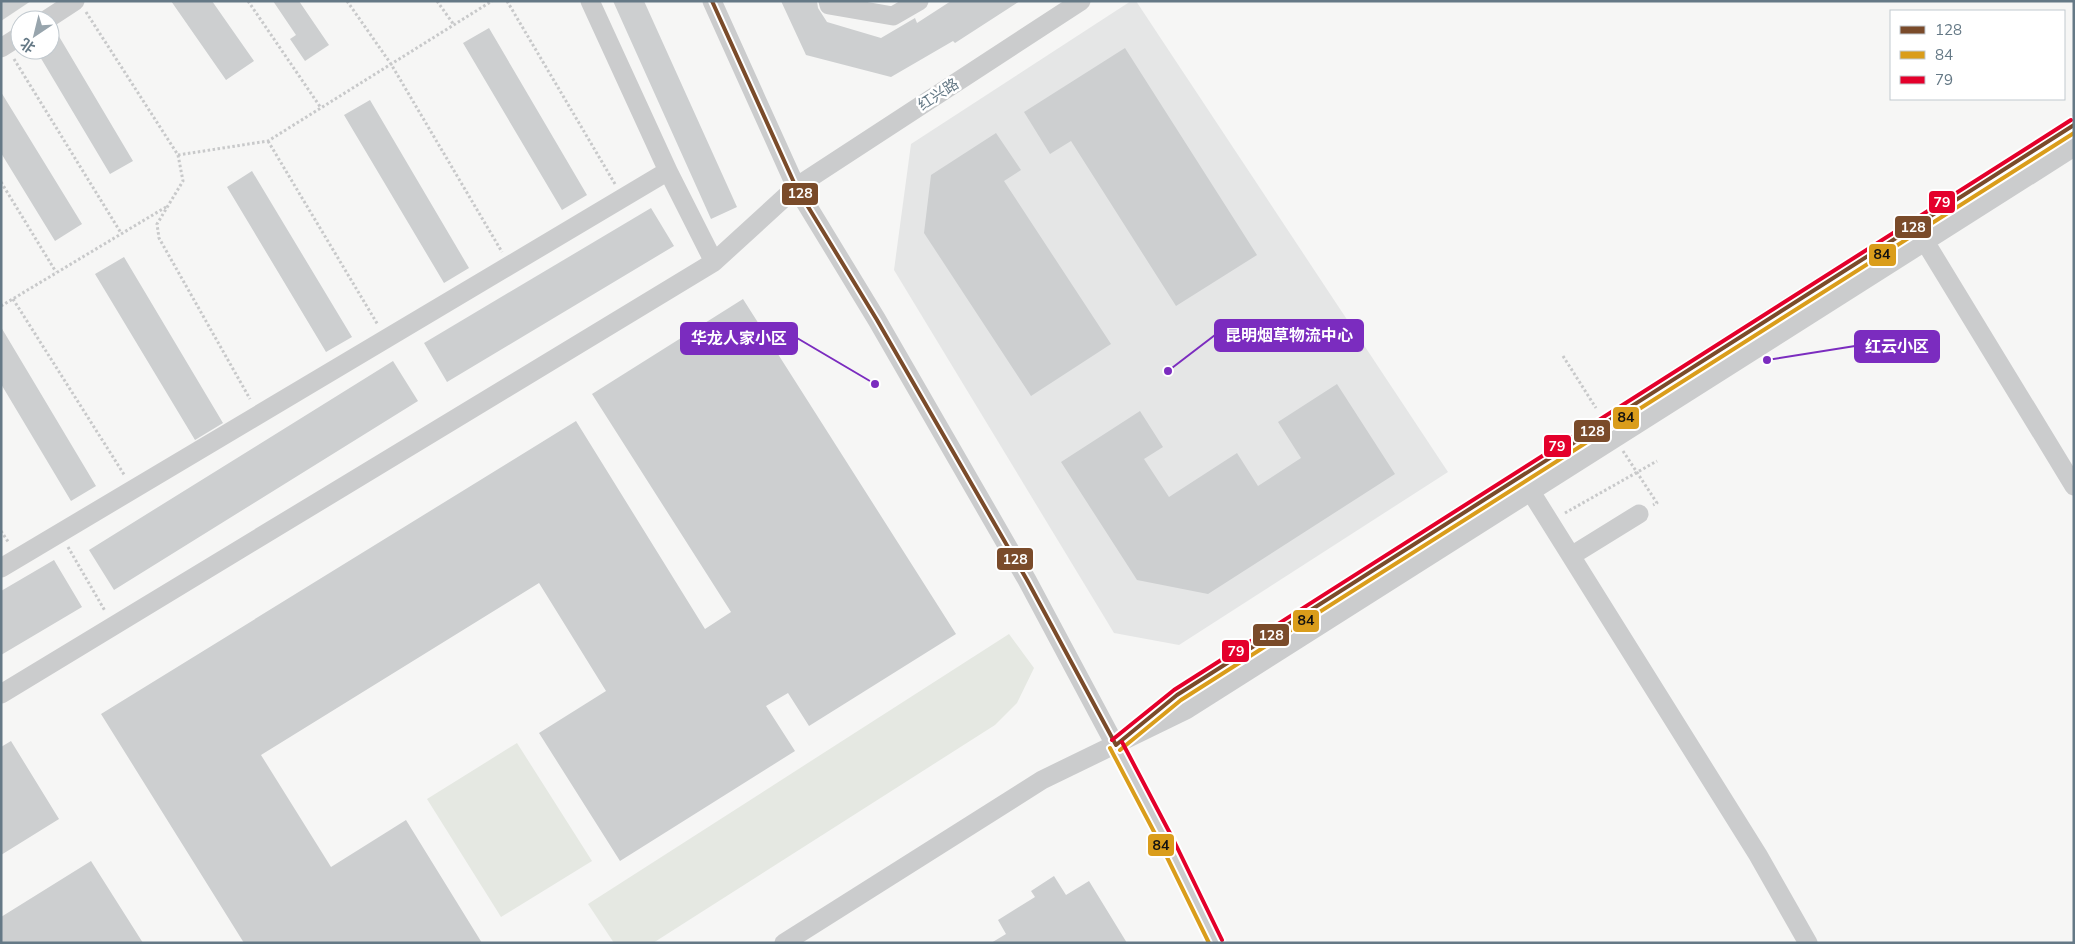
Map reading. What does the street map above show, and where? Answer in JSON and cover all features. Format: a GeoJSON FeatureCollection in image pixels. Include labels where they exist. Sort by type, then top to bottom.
{"type":"FeatureCollection","features":[{"type":"Feature","properties":{"kind":"street"},"geometry":{"type":"LineString","coordinates":[[590,1],[668,171],[714,262]]}},
{"type":"Feature","properties":{"kind":"street"},"geometry":{"type":"LineString","coordinates":[[712,1],[796,188],[893,348],[1027,580],[1167,842],[1216,943]]}},
{"type":"Feature","properties":{"kind":"street"},"geometry":{"type":"LineString","coordinates":[[828,1],[829,4],[893,16],[919,1]]}},
{"type":"Feature","properties":{"kind":"street","name":"红兴路"},"geometry":{"type":"LineString","coordinates":[[1,694],[714,262],[796,188],[1082,1]]}},
{"type":"Feature","properties":{"kind":"street"},"geometry":{"type":"LineString","coordinates":[[60,14],[80,5]]}},
{"type":"Feature","properties":{"kind":"street"},"geometry":{"type":"LineString","coordinates":[[1116,745],[1177,694],[2074,125]]}},
{"type":"Feature","properties":{"kind":"street"},"geometry":{"type":"LineString","coordinates":[[784,943],[1042,780],[1186,710],[1924,240],[2074,147]]}},
{"type":"Feature","properties":{"kind":"street"},"geometry":{"type":"LineString","coordinates":[[1,568],[668,171]]}},
{"type":"Feature","properties":{"kind":"street"},"geometry":{"type":"LineString","coordinates":[[1924,240],[2074,486]]}},
{"type":"Feature","properties":{"kind":"street"},"geometry":{"type":"LineString","coordinates":[[1530,492],[1758,854],[1808,943]]}},
{"type":"Feature","properties":{"kind":"street"},"geometry":{"type":"LineString","coordinates":[[1571,556],[1639,514]]}},
{"type":"Feature","properties":{"kind":"path"},"geometry":{"type":"LineString","coordinates":[[248,1],[321,108]]}},
{"type":"Feature","properties":{"kind":"path"},"geometry":{"type":"LineString","coordinates":[[347,1],[391,64],[510,265]]}},
{"type":"Feature","properties":{"kind":"path"},"geometry":{"type":"LineString","coordinates":[[437,1],[454,25]]}},
{"type":"Feature","properties":{"kind":"path"},"geometry":{"type":"LineString","coordinates":[[178,155],[268,142],[492,1]]}},
{"type":"Feature","properties":{"kind":"path"},"geometry":{"type":"LineString","coordinates":[[507,1],[622,198]]}},
{"type":"Feature","properties":{"kind":"path"},"geometry":{"type":"LineString","coordinates":[[80,5],[178,155],[183,181],[156,224],[159,238],[259,415]]}},
{"type":"Feature","properties":{"kind":"path"},"geometry":{"type":"LineString","coordinates":[[9,43],[121,234]]}},
{"type":"Feature","properties":{"kind":"path"},"geometry":{"type":"LineString","coordinates":[[268,142],[386,339]]}},
{"type":"Feature","properties":{"kind":"path"},"geometry":{"type":"LineString","coordinates":[[1,182],[56,272]]}},
{"type":"Feature","properties":{"kind":"path"},"geometry":{"type":"LineString","coordinates":[[1,306],[167,206]]}},
{"type":"Feature","properties":{"kind":"path"},"geometry":{"type":"LineString","coordinates":[[13,299],[133,490]]}},
{"type":"Feature","properties":{"kind":"path"},"geometry":{"type":"LineString","coordinates":[[1566,513],[1657,461]]}},
{"type":"Feature","properties":{"kind":"path"},"geometry":{"type":"LineString","coordinates":[[60,533],[113,626]]}},
{"type":"Feature","properties":{"kind":"shaded area"},"geometry":{"type":"Polygon","coordinates":[[[1131,1],[1136,1],[1448,472],[1179,645],[1114,633],[894,270],[911,144],[1131,1]]]}},
{"type":"Feature","properties":{"kind":"shaded area"},"geometry":{"type":"Polygon","coordinates":[[[1009,634],[1034,668],[1017,703],[995,725],[653,943],[614,943],[588,904],[1009,634]]]}},
{"type":"Feature","properties":{"kind":"shaded area"},"geometry":{"type":"Polygon","coordinates":[[[517,743],[592,861],[501,917],[427,799],[517,743]]]}},
{"type":"Feature","properties":{"kind":"building"},"geometry":{"type":"Polygon","coordinates":[[[1,1],[31,1],[18,10],[10,10],[10,15],[1,21],[1,1]]]}},
{"type":"Feature","properties":{"kind":"building"},"geometry":{"type":"Polygon","coordinates":[[[171,1],[212,1],[254,61],[226,80],[171,1]]]}},
{"type":"Feature","properties":{"kind":"building"},"geometry":{"type":"Polygon","coordinates":[[[273,1],[299,1],[329,45],[305,61],[290,39],[296,35],[273,1]]]}},
{"type":"Feature","properties":{"kind":"building"},"geometry":{"type":"Polygon","coordinates":[[[613,1],[644,1],[737,207],[711,219],[613,1]]]}},
{"type":"Feature","properties":{"kind":"building"},"geometry":{"type":"Polygon","coordinates":[[[781,1],[817,1],[818,8],[827,22],[881,38],[915,18],[917,23],[951,1],[1020,1],[955,43],[953,41],[891,77],[806,55],[781,1]]]}},
{"type":"Feature","properties":{"kind":"building"},"geometry":{"type":"Polygon","coordinates":[[[489,28],[587,195],[562,210],[463,43],[489,28]]]}},
{"type":"Feature","properties":{"kind":"building"},"geometry":{"type":"Polygon","coordinates":[[[60,38],[133,161],[110,174],[42,60],[60,60],[60,38]]]}},
{"type":"Feature","properties":{"kind":"building"},"geometry":{"type":"Polygon","coordinates":[[[1125,48],[1257,255],[1176,306],[1071,141],[1050,154],[1024,112],[1125,48]]]}},
{"type":"Feature","properties":{"kind":"building"},"geometry":{"type":"Polygon","coordinates":[[[1,92],[82,224],[55,241],[1,153],[1,92]]]}},
{"type":"Feature","properties":{"kind":"building"},"geometry":{"type":"Polygon","coordinates":[[[370,100],[469,268],[444,283],[344,115],[370,100]]]}},
{"type":"Feature","properties":{"kind":"building"},"geometry":{"type":"Polygon","coordinates":[[[996,133],[1021,170],[1004,181],[1111,344],[1031,396],[924,233],[931,175],[996,133]]]}},
{"type":"Feature","properties":{"kind":"building"},"geometry":{"type":"Polygon","coordinates":[[[252,171],[352,337],[326,352],[227,187],[252,171]]]}},
{"type":"Feature","properties":{"kind":"building"},"geometry":{"type":"Polygon","coordinates":[[[651,208],[674,246],[447,382],[424,343],[651,208]]]}},
{"type":"Feature","properties":{"kind":"building"},"geometry":{"type":"Polygon","coordinates":[[[124,257],[223,423],[195,440],[95,274],[124,257]]]}},
{"type":"Feature","properties":{"kind":"building"},"geometry":{"type":"Polygon","coordinates":[[[743,299],[956,634],[809,726],[788,693],[766,706],[795,751],[620,861],[539,733],[606,691],[539,583],[261,755],[331,867],[406,820],[482,943],[244,943],[101,714],[576,421],[705,629],[731,612],[592,394],[743,299]]]}},
{"type":"Feature","properties":{"kind":"building"},"geometry":{"type":"Polygon","coordinates":[[[1,327],[96,486],[71,501],[1,384],[1,327]]]}},
{"type":"Feature","properties":{"kind":"building"},"geometry":{"type":"Polygon","coordinates":[[[393,361],[418,401],[114,590],[89,550],[393,361]]]}},
{"type":"Feature","properties":{"kind":"building"},"geometry":{"type":"Polygon","coordinates":[[[1337,384],[1395,474],[1208,594],[1137,580],[1061,462],[1140,411],[1163,447],[1144,459],[1169,497],[1237,453],[1258,486],[1301,458],[1278,422],[1337,384]]]}},
{"type":"Feature","properties":{"kind":"building"},"geometry":{"type":"Polygon","coordinates":[[[54,560],[82,607],[1,655],[1,591],[54,560]]]}},
{"type":"Feature","properties":{"kind":"building"},"geometry":{"type":"Polygon","coordinates":[[[11,741],[59,819],[1,855],[1,747],[11,741]]]}},
{"type":"Feature","properties":{"kind":"building"},"geometry":{"type":"Polygon","coordinates":[[[91,861],[143,943],[1,943],[1,917],[91,861]]]}},
{"type":"Feature","properties":{"kind":"building"},"geometry":{"type":"Polygon","coordinates":[[[1054,876],[1066,895],[1089,881],[1127,943],[991,943],[1006,934],[998,920],[1035,897],[1031,891],[1054,876]]]}},
{"type":"Feature","properties":{"kind":"transit line","name":"128"},"geometry":{"type":"LineString","coordinates":[[712,1],[796,187],[877,320],[1027,580],[1116,745]]}},
{"type":"Feature","properties":{"kind":"transit line","name":"79"},"geometry":{"type":"LineString","coordinates":[[1112,740],[1174,690],[2071,120]]}},
{"type":"Feature","properties":{"kind":"transit line","name":"128"},"geometry":{"type":"LineString","coordinates":[[1116,745],[1177,695],[2074,125]]}},
{"type":"Feature","properties":{"kind":"transit line","name":"84"},"geometry":{"type":"LineString","coordinates":[[1120,750],[1181,700],[2074,133]]}},
{"type":"Feature","properties":{"kind":"transit line","name":"79"},"geometry":{"type":"LineString","coordinates":[[1122,742],[1173,839],[1222,940]]}},
{"type":"Feature","properties":{"kind":"transit line","name":"84"},"geometry":{"type":"LineString","coordinates":[[1110,748],[1161,845],[1209,943]]}},
{"type":"Feature","properties":{"kind":"place","name":"红云小区"},"geometry":{"type":"Point","coordinates":[1767,360]}},
{"type":"Feature","properties":{"kind":"place","name":"昆明烟草物流中心"},"geometry":{"type":"Point","coordinates":[1168,371]}},
{"type":"Feature","properties":{"kind":"place","name":"华龙人家小区"},"geometry":{"type":"Point","coordinates":[875,384]}}]}
